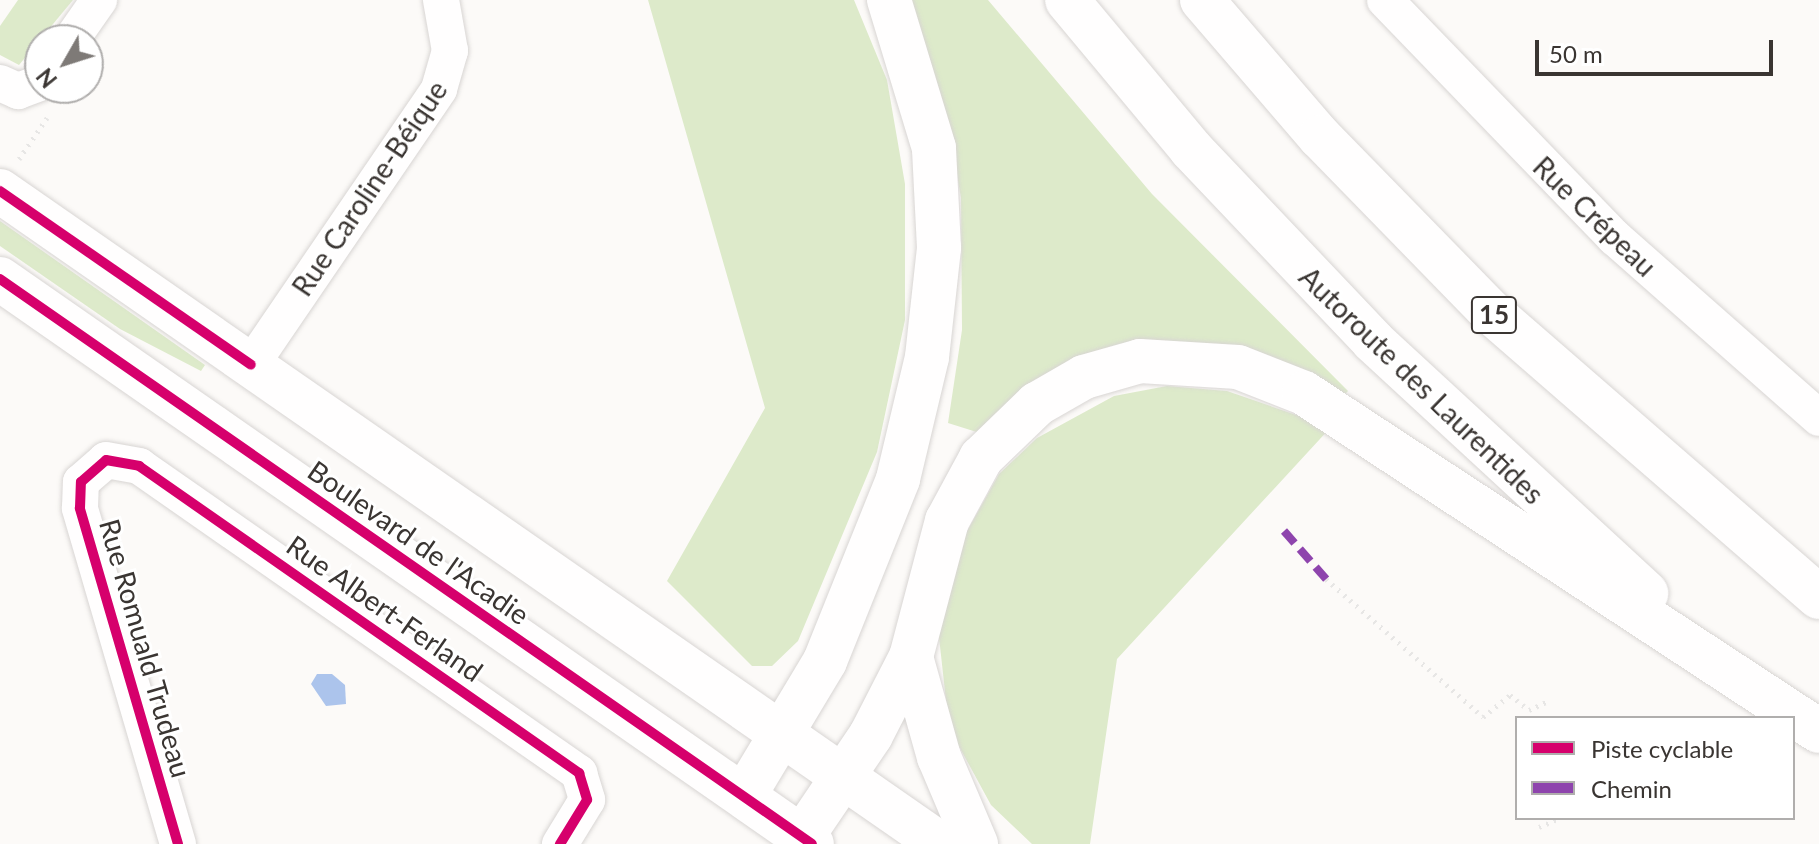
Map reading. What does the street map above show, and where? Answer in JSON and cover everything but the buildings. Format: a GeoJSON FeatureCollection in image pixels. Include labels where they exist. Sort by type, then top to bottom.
{"type":"FeatureCollection","features":[{"type":"Feature","properties":{"kind":"main road"},"geometry":{"type":"LineString","coordinates":[[744,796],[785,736],[825,661],[898,479],[934,316],[934,148],[889,0]]}},
{"type":"Feature","properties":{"kind":"main road","name":"Autoroute des Laurentides"},"geometry":{"type":"LineString","coordinates":[[1067,0],[1237,199],[1460,427],[1643,591],[1819,729]]}},
{"type":"Feature","properties":{"kind":"main road","name":"15"},"geometry":{"type":"LineString","coordinates":[[1202,0],[1320,137],[1492,313],[1819,597]]}},
{"type":"Feature","properties":{"kind":"main road","name":"Boulevard de l'Acadie"},"geometry":{"type":"LineString","coordinates":[[8,176],[251,365],[940,844]]}},
{"type":"Feature","properties":{"kind":"main road","name":"Boulevard de l'Acadie"},"geometry":{"type":"LineString","coordinates":[[0,279],[807,840]]}},
{"type":"Feature","properties":{"kind":"main road"},"geometry":{"type":"LineString","coordinates":[[807,840],[911,657],[954,502],[1016,419],[1113,367],[1208,362],[1304,393],[1819,729]]}},
{"type":"Feature","properties":{"kind":"main road"},"geometry":{"type":"LineString","coordinates":[[911,657],[939,757],[976,844]]}},
{"type":"Feature","properties":{"kind":"street"},"geometry":{"type":"LineString","coordinates":[[82,24],[99,0]]}},
{"type":"Feature","properties":{"kind":"street","name":"Rue Caroline-Béique"},"geometry":{"type":"LineString","coordinates":[[251,365],[439,89],[450,51],[441,0]]}},
{"type":"Feature","properties":{"kind":"street","name":"Rue Crépeau"},"geometry":{"type":"LineString","coordinates":[[1385,0],[1615,238],[1819,418]]}},
{"type":"Feature","properties":{"kind":"street"},"geometry":{"type":"LineString","coordinates":[[0,83],[24,93]]}},
{"type":"Feature","properties":{"kind":"street","name":"Rue Albert-Ferland"},"geometry":{"type":"LineString","coordinates":[[91,468],[115,459],[139,466],[572,768],[587,800],[560,844]]}},
{"type":"Feature","properties":{"kind":"street","name":"Rue Romuald Trudeau"},"geometry":{"type":"LineString","coordinates":[[91,468],[81,482],[80,508],[178,844]]}},
{"type":"Feature","properties":{"kind":"path"},"geometry":{"type":"LineString","coordinates":[[8,176],[42,104]]}},
{"type":"Feature","properties":{"kind":"path"},"geometry":{"type":"LineString","coordinates":[[1326,579],[1483,717],[1510,695],[1529,710],[1546,702]]}},
{"type":"Feature","properties":{"kind":"path"},"geometry":{"type":"LineString","coordinates":[[1539,827],[1555,820]]}},
{"type":"Feature","properties":{"kind":"green space"},"geometry":{"type":"Polygon","coordinates":[[[18,0],[73,0],[53,24],[24,24],[24,59],[19,65],[0,55],[0,26],[18,0]]]}},
{"type":"Feature","properties":{"kind":"green space"},"geometry":{"type":"Polygon","coordinates":[[[648,0],[854,0],[887,80],[905,184],[905,320],[877,452],[798,641],[772,666],[752,666],[667,581],[765,408],[648,0]]]}},
{"type":"Feature","properties":{"kind":"green space"},"geometry":{"type":"Polygon","coordinates":[[[902,0],[988,0],[1152,194],[1348,391],[1339,400],[1237,349],[983,434],[948,423],[962,330],[961,198],[951,140],[902,0]]]}},
{"type":"Feature","properties":{"kind":"green space"},"geometry":{"type":"Polygon","coordinates":[[[0,221],[205,365],[201,371],[120,329],[0,246],[0,221]]]}},
{"type":"Feature","properties":{"kind":"green space"},"geometry":{"type":"Polygon","coordinates":[[[1167,386],[1227,391],[1331,427],[1117,659],[1090,844],[1032,844],[991,805],[949,728],[938,628],[951,560],[999,474],[1037,438],[1114,396],[1167,386]]]}},
{"type":"Feature","properties":{"kind":"water"},"geometry":{"type":"Polygon","coordinates":[[[317,674],[332,674],[345,685],[346,704],[326,706],[311,684],[317,674]]]}},
{"type":"Feature","properties":{"kind":"marked path"},"geometry":{"type":"LineString","coordinates":[[1284,531],[1326,579]]}},
{"type":"Feature","properties":{"kind":"cycle path"},"geometry":{"type":"LineString","coordinates":[[0,191],[251,365]]}},
{"type":"Feature","properties":{"kind":"cycle path"},"geometry":{"type":"LineString","coordinates":[[0,279],[812,844]]}},
{"type":"Feature","properties":{"kind":"cycle path"},"geometry":{"type":"LineString","coordinates":[[178,844],[80,508],[81,482],[106,460],[139,466],[579,773],[587,800],[560,844]]}}]}
